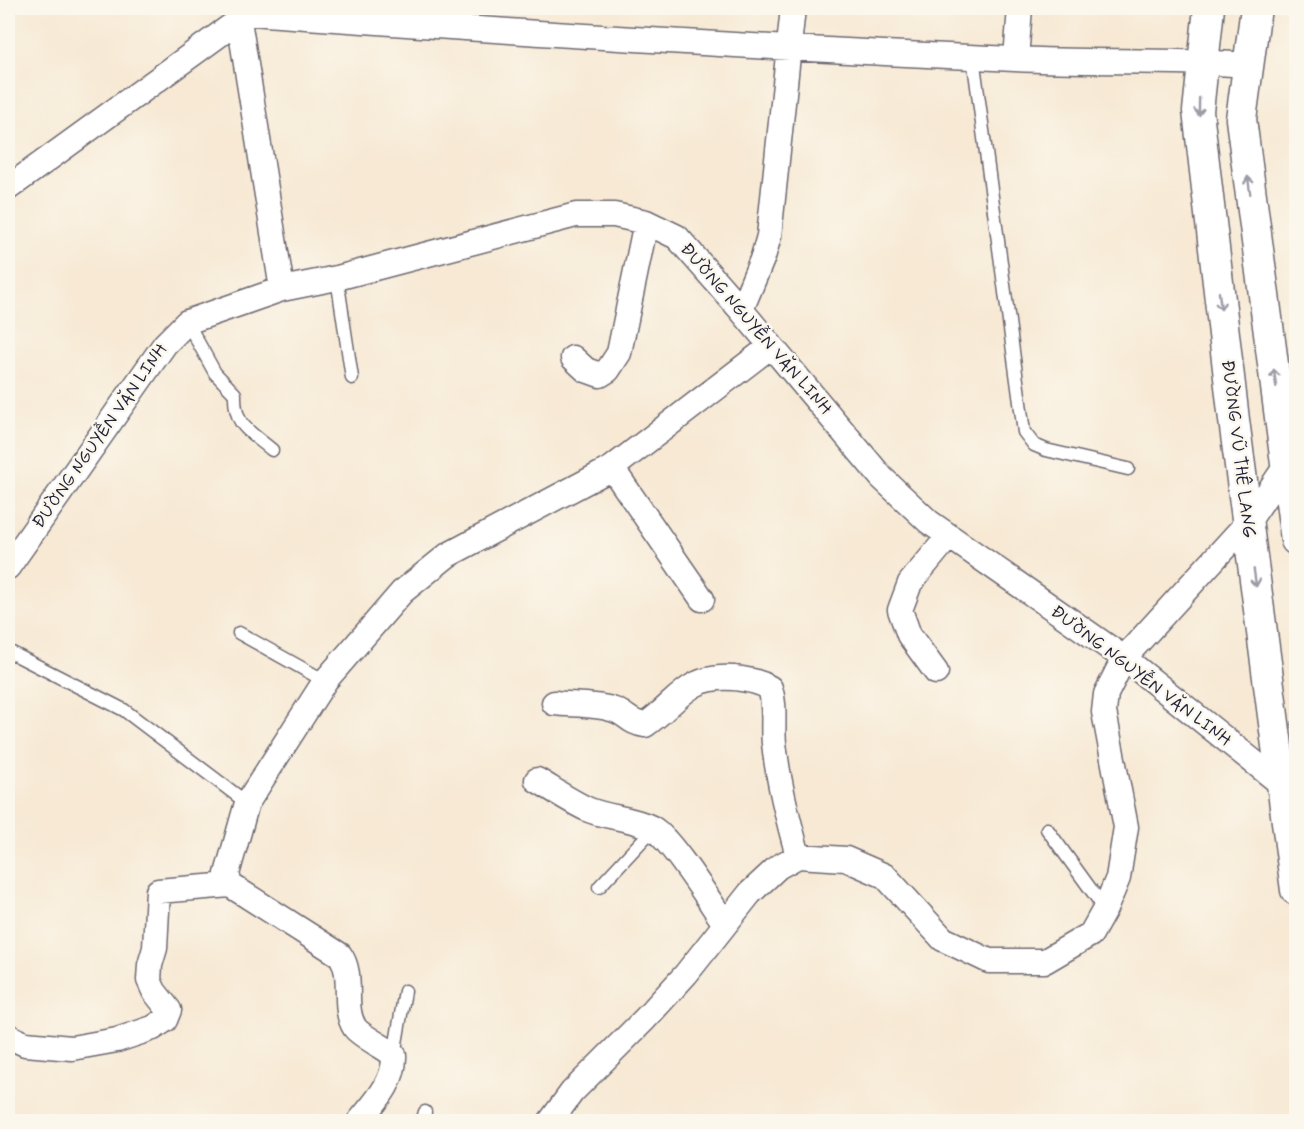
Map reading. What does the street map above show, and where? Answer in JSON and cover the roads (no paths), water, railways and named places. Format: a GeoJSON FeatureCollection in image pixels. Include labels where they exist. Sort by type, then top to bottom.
{"type":"FeatureCollection","features":[{"type":"Feature","properties":{"kind":"street"},"geometry":{"type":"LineString","coordinates":[[741,310],[763,257],[769,236],[793,8]]}},
{"type":"Feature","properties":{"kind":"street"},"geometry":{"type":"LineString","coordinates":[[1016,59],[1020,8]]}},
{"type":"Feature","properties":{"kind":"street","name":"ĐƯỜNG VŨ THÊ LANG"},"geometry":{"type":"LineString","coordinates":[[1209,8],[1198,111],[1234,420],[1289,791],[1296,890]]}},
{"type":"Feature","properties":{"kind":"street"},"geometry":{"type":"LineString","coordinates":[[1256,8],[1241,119],[1292,457],[1296,540]]}},
{"type":"Feature","properties":{"kind":"street"},"geometry":{"type":"LineString","coordinates":[[8,188],[237,13],[447,17],[789,47],[1016,59],[1249,65]]}},
{"type":"Feature","properties":{"kind":"street"},"geometry":{"type":"LineString","coordinates":[[237,13],[282,289]]}},
{"type":"Feature","properties":{"kind":"street","name":"ĐƯỜNG NGUYỄN VĂN LINH"},"geometry":{"type":"LineString","coordinates":[[8,567],[165,344],[187,322],[282,289],[337,278],[576,215],[614,215],[646,222],[677,237],[882,478],[929,522],[1124,658],[1289,791]]}},
{"type":"Feature","properties":{"kind":"street"},"geometry":{"type":"LineString","coordinates":[[573,358],[586,370],[600,375],[608,370],[619,353],[646,222]]}},
{"type":"Feature","properties":{"kind":"street"},"geometry":{"type":"LineString","coordinates":[[230,885],[227,874],[247,803],[325,681],[402,592],[447,555],[612,468],[771,346]]}},
{"type":"Feature","properties":{"kind":"street"},"geometry":{"type":"LineString","coordinates":[[550,1122],[573,1092],[686,974],[750,893],[778,867],[798,856],[846,859],[885,876],[943,939],[989,961],[1046,961],[1091,934],[1118,878],[1126,826],[1104,712],[1106,694],[1124,658],[1248,522],[1292,457]]}},
{"type":"Feature","properties":{"kind":"street"},"geometry":{"type":"LineString","coordinates":[[612,468],[702,599]]}},
{"type":"Feature","properties":{"kind":"street"},"geometry":{"type":"LineString","coordinates":[[936,672],[909,635],[900,610],[910,583],[949,536]]}},
{"type":"Feature","properties":{"kind":"street"},"geometry":{"type":"LineString","coordinates":[[554,703],[612,709],[623,714],[633,723],[645,726],[681,694],[701,680],[718,677],[757,681],[770,688],[774,703],[774,741],[781,788],[798,856]]}},
{"type":"Feature","properties":{"kind":"street"},"geometry":{"type":"LineString","coordinates":[[537,780],[588,809],[653,829],[669,844],[725,924]]}},
{"type":"Feature","properties":{"kind":"street"},"geometry":{"type":"LineString","coordinates":[[8,1036],[25,1044],[72,1048],[117,1040],[153,1028],[165,1020],[169,1010],[154,992],[149,980],[155,948],[158,891],[230,885],[340,955],[346,963],[351,1019],[357,1031],[384,1046],[394,1055],[395,1069],[384,1092],[359,1122]]}},
{"type":"Feature","properties":{"kind":"lane"},"geometry":{"type":"LineString","coordinates":[[973,57],[1024,432],[1034,445],[1046,450],[1128,469]]}},
{"type":"Feature","properties":{"kind":"lane"},"geometry":{"type":"LineString","coordinates":[[337,278],[352,378]]}},
{"type":"Feature","properties":{"kind":"lane"},"geometry":{"type":"LineString","coordinates":[[187,322],[215,373],[235,394],[235,410],[241,423],[272,450]]}},
{"type":"Feature","properties":{"kind":"lane"},"geometry":{"type":"LineString","coordinates":[[239,633],[325,681]]}},
{"type":"Feature","properties":{"kind":"lane"},"geometry":{"type":"LineString","coordinates":[[8,651],[124,710],[247,803]]}},
{"type":"Feature","properties":{"kind":"lane"},"geometry":{"type":"LineString","coordinates":[[599,887],[653,829]]}},
{"type":"Feature","properties":{"kind":"lane"},"geometry":{"type":"LineString","coordinates":[[1047,829],[1105,909]]}},
{"type":"Feature","properties":{"kind":"lane"},"geometry":{"type":"LineString","coordinates":[[394,1055],[405,991]]}}]}
